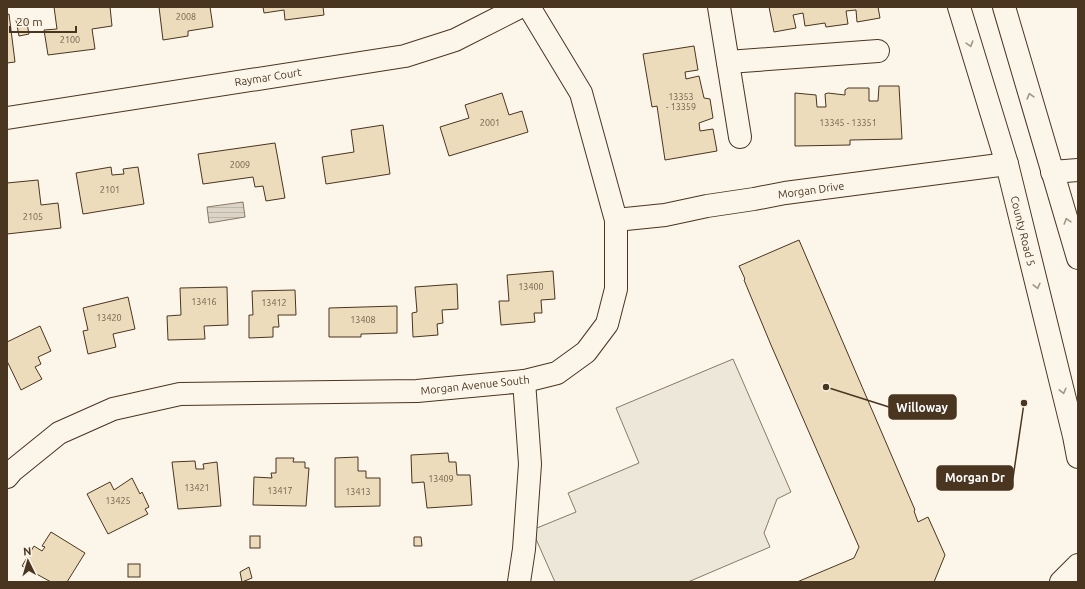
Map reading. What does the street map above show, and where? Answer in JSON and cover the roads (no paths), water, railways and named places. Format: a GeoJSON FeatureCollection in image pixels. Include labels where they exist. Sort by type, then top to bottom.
{"type":"FeatureCollection","features":[{"type":"Feature","properties":{"kind":"street","name":"Raymar Court"},"geometry":{"type":"LineString","coordinates":[[7,118],[405,56],[455,40],[520,7]]}},
{"type":"Feature","properties":{"kind":"street","name":"Morgan Avenue South"},"geometry":{"type":"LineString","coordinates":[[7,477],[12,471],[59,433],[113,408],[180,394],[417,391],[524,381],[556,373],[586,352],[607,324],[616,289],[616,220],[581,93],[529,7]]}},
{"type":"Feature","properties":{"kind":"street"},"geometry":{"type":"LineString","coordinates":[[719,7],[740,137]]}},
{"type":"Feature","properties":{"kind":"street","name":"County Road 5"},"geometry":{"type":"LineString","coordinates":[[959,7],[1007,164],[1078,457]]}},
{"type":"Feature","properties":{"kind":"street"},"geometry":{"type":"LineString","coordinates":[[1004,7],[1078,258]]}},
{"type":"Feature","properties":{"kind":"street"},"geometry":{"type":"LineString","coordinates":[[728,62],[878,51]]}},
{"type":"Feature","properties":{"kind":"street","name":"Morgan Drive"},"geometry":{"type":"LineString","coordinates":[[616,220],[665,215],[707,206],[785,193],[1007,164]]}},
{"type":"Feature","properties":{"kind":"street"},"geometry":{"type":"LineString","coordinates":[[1052,172],[1078,170]]}},
{"type":"Feature","properties":{"kind":"street"},"geometry":{"type":"LineString","coordinates":[[519,582],[524,549],[530,464],[524,381]]}},
{"type":"Feature","properties":{"kind":"street"},"geometry":{"type":"LineString","coordinates":[[1061,582],[1078,565]]}},
{"type":"Feature","properties":{"kind":"place","name":"Willoway"},"geometry":{"type":"Point","coordinates":[826,387]}},
{"type":"Feature","properties":{"kind":"place","name":"Morgan Dr"},"geometry":{"type":"Point","coordinates":[1024,403]}}]}
